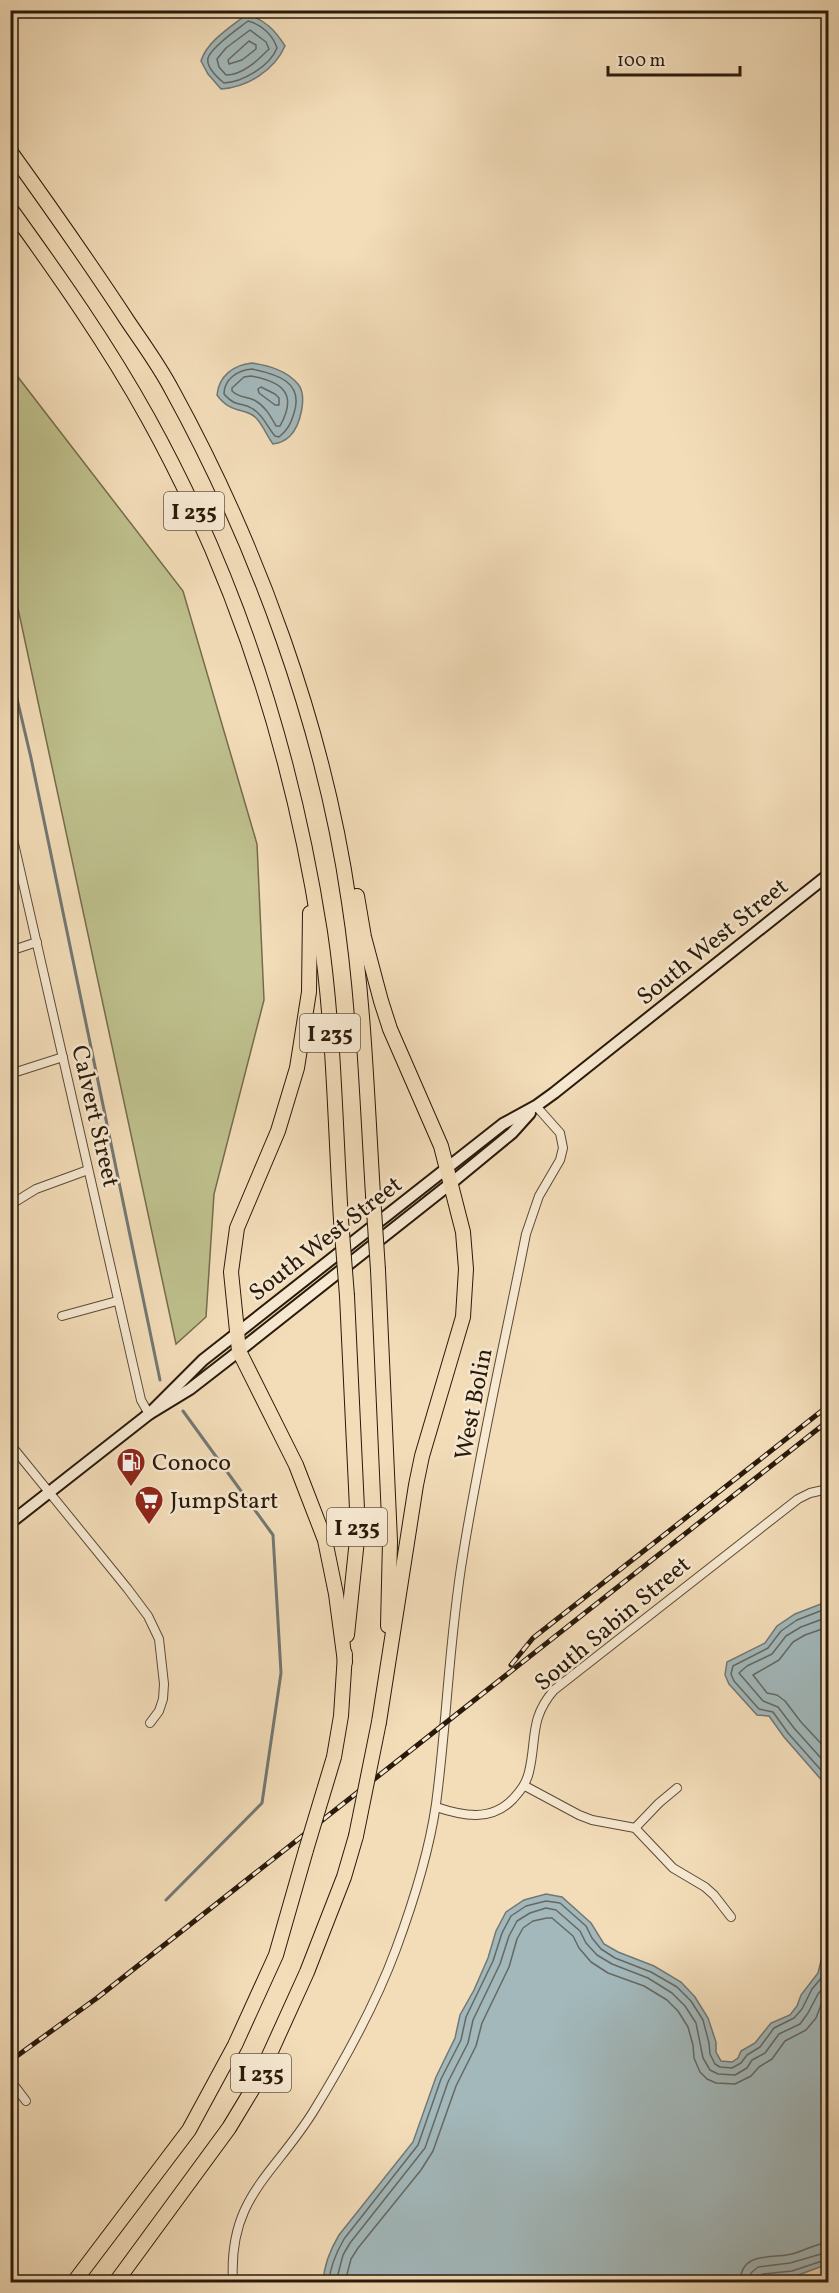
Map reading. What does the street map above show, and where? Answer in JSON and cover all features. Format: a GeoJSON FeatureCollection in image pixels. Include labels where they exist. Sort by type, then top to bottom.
{"type":"FeatureCollection","features":[{"type":"Feature","properties":{"kind":"highway","name":"I 235"},"geometry":{"type":"LineString","coordinates":[[10,151],[87,258],[171,387],[227,501],[266,593],[310,722],[327,784],[349,902],[355,948],[378,1270],[390,1541],[387,1665],[379,1722],[356,1836],[344,1877],[307,1972],[258,2080],[223,2137],[116,2283]]}},
{"type":"Feature","properties":{"kind":"highway","name":"I 235"},"geometry":{"type":"LineString","coordinates":[[10,208],[61,279],[116,364],[160,441],[210,546],[246,636],[290,779],[320,934],[328,1002],[358,1530],[341,1716],[334,1757],[276,1954],[235,2044],[189,2130],[74,2283]]}},
{"type":"Feature","properties":{"kind":"highway"},"geometry":{"type":"LineString","coordinates":[[327,784],[350,861],[364,937],[381,1001],[390,1029],[441,1146],[457,1202],[463,1232],[466,1269],[463,1317],[422,1456],[387,1665]]}},
{"type":"Feature","properties":{"kind":"highway"},"geometry":{"type":"LineString","coordinates":[[305,848],[310,913],[307,1011],[288,1103],[260,1177],[237,1228],[231,1272],[239,1351],[296,1465],[318,1516],[331,1561],[345,1662]]}},
{"type":"Feature","properties":{"kind":"street","name":"Calvert Street"},"geometry":{"type":"LineString","coordinates":[[11,829],[117,1301],[141,1400],[148,1414]]}},
{"type":"Feature","properties":{"kind":"street","name":"South West Street"},"geometry":{"type":"LineString","coordinates":[[10,1523],[148,1414],[202,1360],[503,1124],[536,1106],[828,875]]}},
{"type":"Feature","properties":{"kind":"street"},"geometry":{"type":"LineString","coordinates":[[10,951],[37,942]]}},
{"type":"Feature","properties":{"kind":"street"},"geometry":{"type":"LineString","coordinates":[[10,1074],[63,1057]]}},
{"type":"Feature","properties":{"kind":"street","name":"South West Street"},"geometry":{"type":"LineString","coordinates":[[148,1414],[190,1389],[450,1184],[512,1133],[536,1106]]}},
{"type":"Feature","properties":{"kind":"street","name":"West Bolin"},"geometry":{"type":"LineString","coordinates":[[233,2283],[233,2246],[243,2210],[250,2196],[303,2127],[346,2057],[379,1992],[418,1884],[435,1807],[462,1557],[526,1234],[540,1196],[560,1160],[563,1148],[560,1133],[536,1106]]}},
{"type":"Feature","properties":{"kind":"street"},"geometry":{"type":"LineString","coordinates":[[10,1205],[44,1185],[88,1170]]}},
{"type":"Feature","properties":{"kind":"street"},"geometry":{"type":"LineString","coordinates":[[62,1316],[117,1301]]}},
{"type":"Feature","properties":{"kind":"street"},"geometry":{"type":"LineString","coordinates":[[10,1444],[148,1616],[159,1639],[164,1684],[159,1711],[150,1723]]}},
{"type":"Feature","properties":{"kind":"street","name":"South Sabin Street"},"geometry":{"type":"LineString","coordinates":[[525,1786],[529,1771],[533,1729],[541,1708],[554,1690],[798,1499],[810,1492],[828,1489]]}},
{"type":"Feature","properties":{"kind":"street"},"geometry":{"type":"LineString","coordinates":[[435,1807],[467,1815],[487,1814],[503,1808],[525,1786],[592,1820],[635,1828],[673,1868],[710,1891],[731,1917]]}},
{"type":"Feature","properties":{"kind":"street"},"geometry":{"type":"LineString","coordinates":[[635,1828],[677,1788]]}},
{"type":"Feature","properties":{"kind":"street"},"geometry":{"type":"LineString","coordinates":[[10,2080],[26,2101]]}},
{"type":"Feature","properties":{"kind":"green space"},"geometry":{"type":"Polygon","coordinates":[[[11,368],[183,591],[257,844],[264,1000],[214,1194],[206,1317],[176,1344],[11,576],[11,368]]]}},
{"type":"Feature","properties":{"kind":"water"},"geometry":{"type":"Polygon","coordinates":[[[247,14],[269,26],[285,46],[274,63],[259,76],[240,85],[221,89],[208,74],[201,61],[208,47],[247,14]]]}},
{"type":"Feature","properties":{"kind":"water"},"geometry":{"type":"Polygon","coordinates":[[[252,363],[283,372],[301,389],[302,403],[297,425],[290,436],[280,442],[273,444],[253,415],[228,406],[217,395],[221,382],[228,373],[239,366],[252,363]]]}},
{"type":"Feature","properties":{"kind":"water"},"geometry":{"type":"Polygon","coordinates":[[[828,1603],[828,1848],[822,1819],[827,1799],[825,1784],[769,1716],[757,1715],[729,1684],[725,1675],[727,1662],[765,1643],[777,1626],[795,1614],[828,1603]]]}},
{"type":"Feature","properties":{"kind":"water"},"geometry":{"type":"Polygon","coordinates":[[[546,1894],[562,1897],[591,1923],[604,1944],[654,1966],[681,1982],[695,1997],[708,2018],[716,2042],[716,2052],[721,2061],[732,2062],[738,2058],[741,2051],[755,2043],[771,2023],[790,2015],[801,1995],[818,1973],[828,1933],[828,2264],[793,2277],[736,2282],[323,2282],[328,2258],[339,2235],[413,2142],[436,2077],[455,2038],[460,2015],[474,1990],[488,1958],[496,1931],[506,1912],[524,1900],[546,1894]]]}},
{"type":"Feature","properties":{"kind":"waterway"},"geometry":{"type":"LineString","coordinates":[[10,669],[31,758],[160,1380]]}},
{"type":"Feature","properties":{"kind":"waterway"},"geometry":{"type":"LineString","coordinates":[[166,1900],[262,1803],[281,1673],[273,1535],[183,1411]]}},
{"type":"Feature","properties":{"kind":"railway"},"geometry":{"type":"LineString","coordinates":[[511,1665],[533,1638],[828,1406]]}},
{"type":"Feature","properties":{"kind":"railway"},"geometry":{"type":"LineString","coordinates":[[10,2061],[97,1998],[828,1421]]}},
{"type":"Feature","properties":{"kind":"place","name":"Conoco"},"geometry":{"type":"Point","coordinates":[131,1488]}},
{"type":"Feature","properties":{"kind":"place","name":"JumpStart"},"geometry":{"type":"Point","coordinates":[149,1526]}}]}
